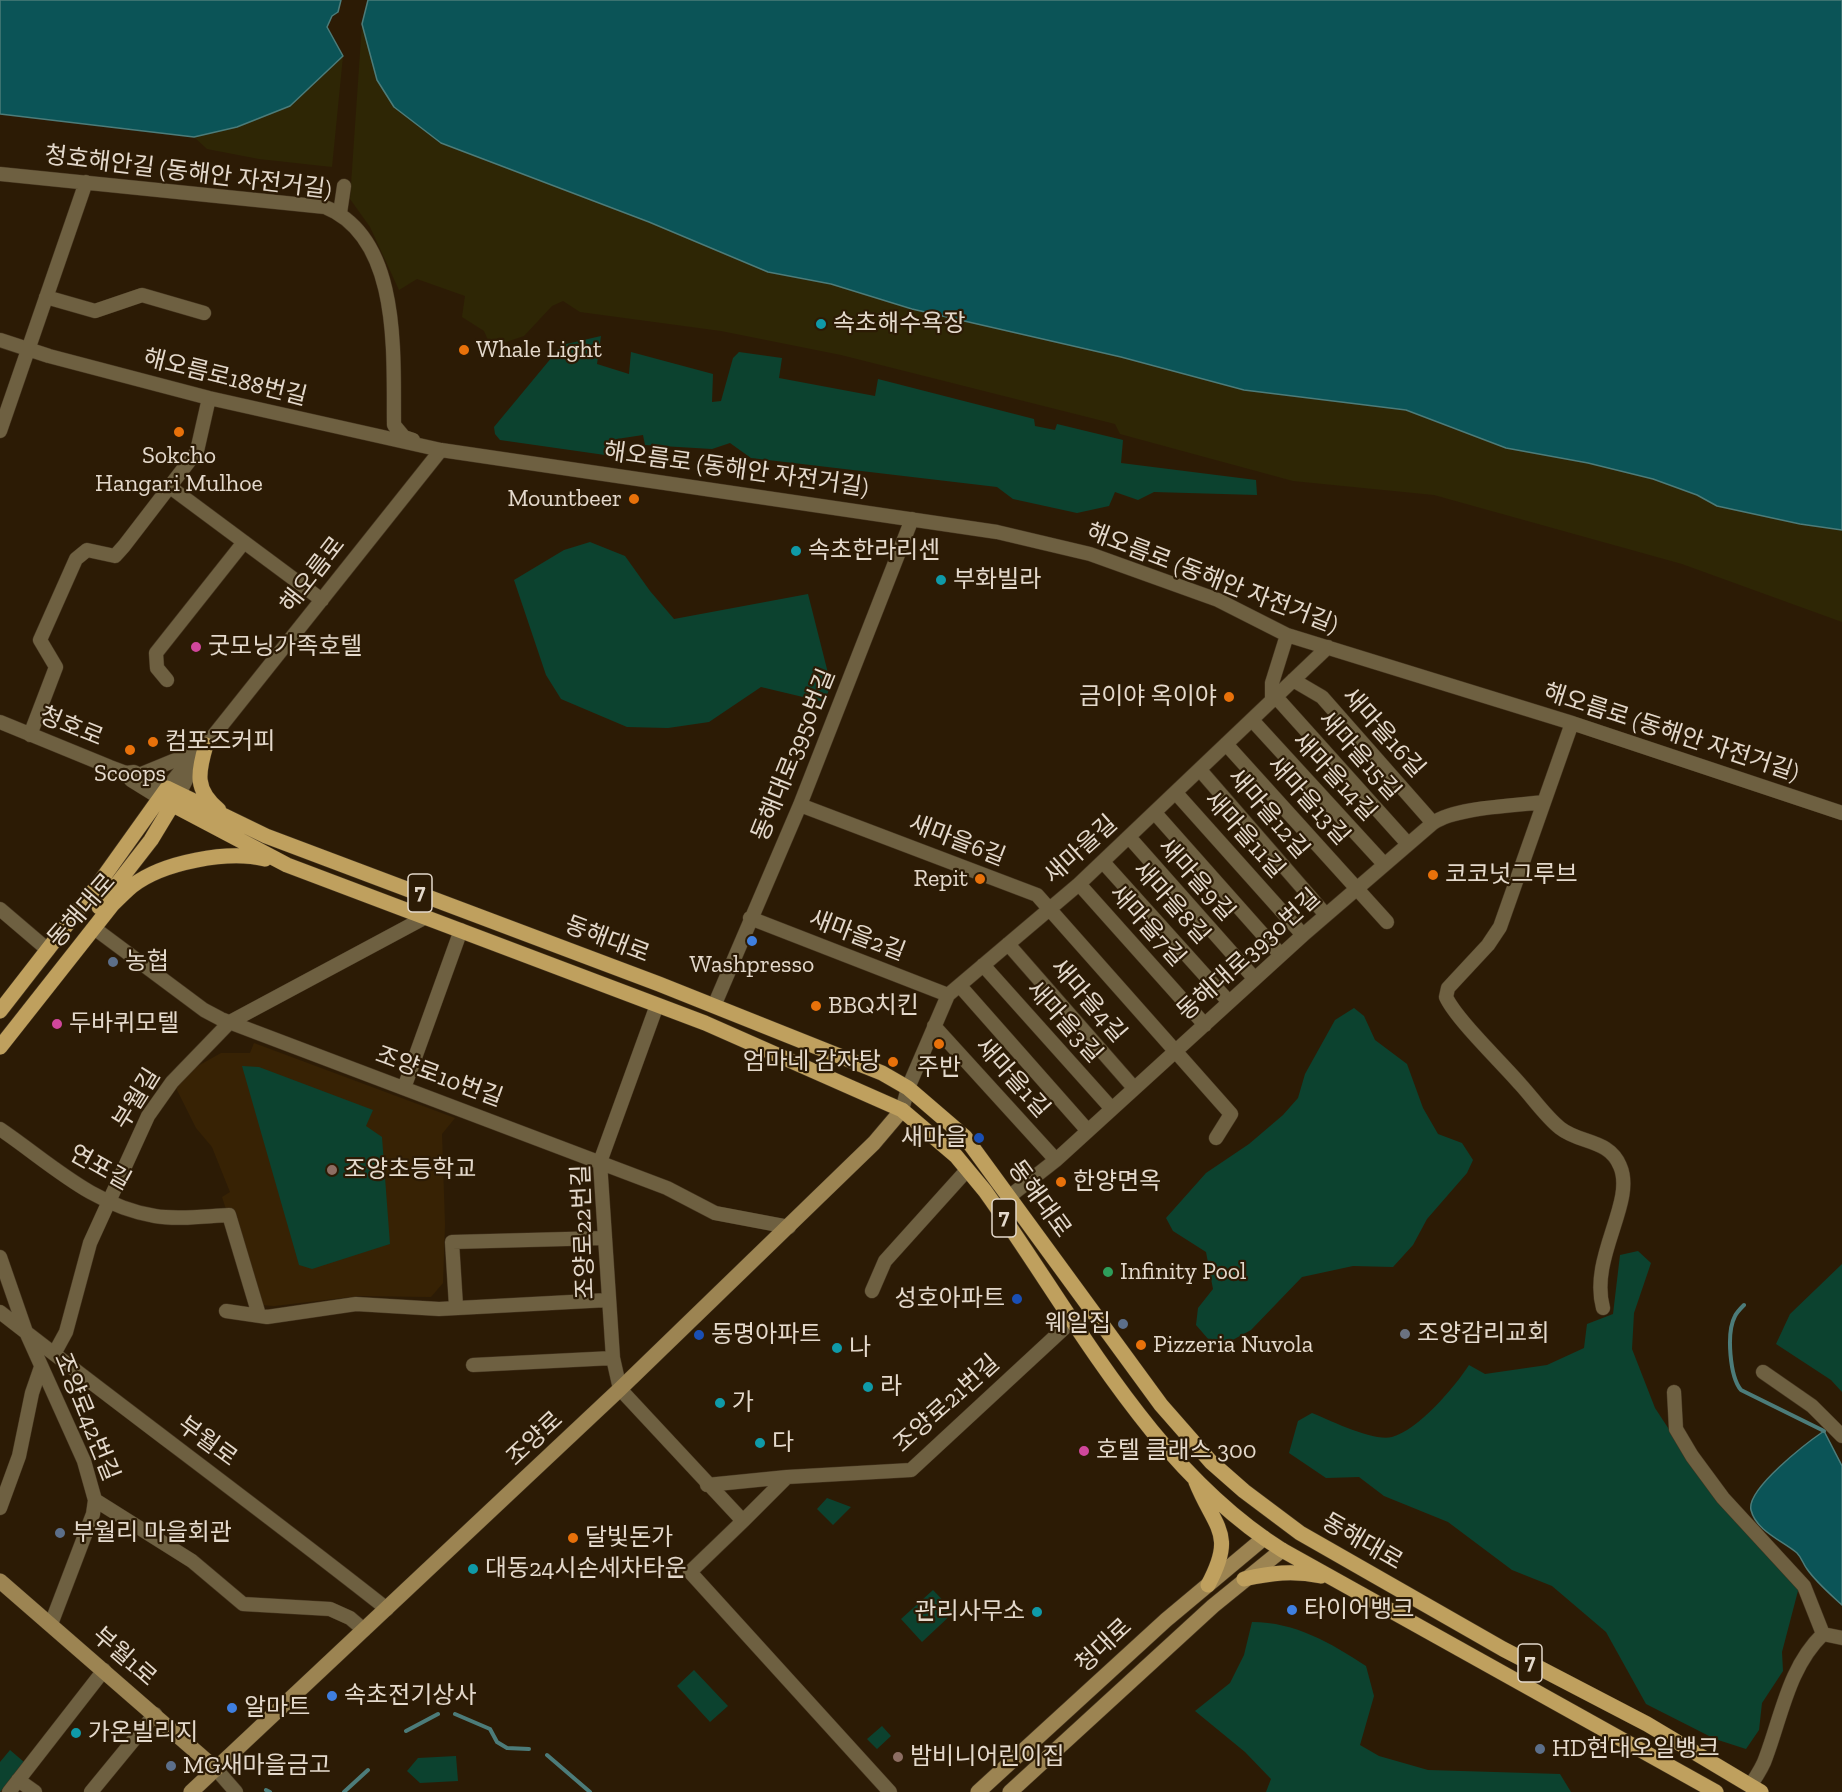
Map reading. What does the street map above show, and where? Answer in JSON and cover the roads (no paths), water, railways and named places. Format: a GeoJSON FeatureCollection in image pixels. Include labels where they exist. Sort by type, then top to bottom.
{"type":"FeatureCollection","features":[{"type":"Feature","properties":{"kind":"main road"},"geometry":{"type":"LineString","coordinates":[[202,750],[200,766],[203,793],[208,801],[230,819]]}},
{"type":"Feature","properties":{"kind":"main road","name":"동해대로"},"geometry":{"type":"LineString","coordinates":[[170,796],[230,819],[266,836],[714,1006],[882,1073],[909,1088],[965,1137],[1178,1426],[1220,1470],[1283,1522],[1300,1533],[1503,1649],[1647,1724],[1756,1789]]}},
{"type":"Feature","properties":{"kind":"main road","name":"동해대로"},"geometry":{"type":"LineString","coordinates":[[170,796],[287,865]]}},
{"type":"Feature","properties":{"kind":"main road","name":"동해대로"},"geometry":{"type":"LineString","coordinates":[[0,1011],[170,796]]}},
{"type":"Feature","properties":{"kind":"main road","name":"동해대로"},"geometry":{"type":"LineString","coordinates":[[54,978],[78,934],[151,840],[170,796]]}},
{"type":"Feature","properties":{"kind":"main road","name":"동해대로"},"geometry":{"type":"LineString","coordinates":[[0,1047],[112,905],[133,885],[157,872],[218,857],[245,854],[287,865],[705,1023],[902,1110],[956,1156],[997,1208],[1160,1442],[1194,1479],[1264,1538],[1716,1792]]}},
{"type":"Feature","properties":{"kind":"main road"},"geometry":{"type":"LineString","coordinates":[[657,1005],[664,987]]}},
{"type":"Feature","properties":{"kind":"main road"},"geometry":{"type":"LineString","coordinates":[[1194,1479],[1206,1507],[1223,1536],[1219,1565],[1208,1585]]}},
{"type":"Feature","properties":{"kind":"main road"},"geometry":{"type":"LineString","coordinates":[[1264,1538],[1283,1522]]}},
{"type":"Feature","properties":{"kind":"main road"},"geometry":{"type":"LineString","coordinates":[[1282,1550],[1300,1533]]}},
{"type":"Feature","properties":{"kind":"main road"},"geometry":{"type":"LineString","coordinates":[[1244,1579],[1278,1572],[1299,1571],[1332,1578]]}},
{"type":"Feature","properties":{"kind":"street","name":"청호해안길 (동해안 자전거길)"},"geometry":{"type":"LineString","coordinates":[[0,174],[326,207],[340,213],[355,224],[372,255],[388,297],[394,343],[394,425],[404,437],[441,450]]}},
{"type":"Feature","properties":{"kind":"street"},"geometry":{"type":"LineString","coordinates":[[0,431],[86,182]]}},
{"type":"Feature","properties":{"kind":"street"},"geometry":{"type":"LineString","coordinates":[[340,213],[344,186]]}},
{"type":"Feature","properties":{"kind":"street"},"geometry":{"type":"LineString","coordinates":[[46,297],[95,311],[142,294],[204,313]]}},
{"type":"Feature","properties":{"kind":"street","name":"해오름로188번길"},"geometry":{"type":"LineString","coordinates":[[0,339],[49,356],[208,398],[441,450]]}},
{"type":"Feature","properties":{"kind":"street"},"geometry":{"type":"LineString","coordinates":[[30,735],[56,667],[40,640],[76,559],[87,550],[115,556],[197,451],[208,398]]}},
{"type":"Feature","properties":{"kind":"street","name":"해오름로 (동해안 자전거길)"},"geometry":{"type":"LineString","coordinates":[[441,450],[997,532],[1090,554],[1218,600],[1287,635],[1572,723],[1842,813]]}},
{"type":"Feature","properties":{"kind":"street","name":"해오름로"},"geometry":{"type":"LineString","coordinates":[[170,796],[195,767],[202,750],[441,450]]}},
{"type":"Feature","properties":{"kind":"street"},"geometry":{"type":"LineString","coordinates":[[170,487],[322,600]]}},
{"type":"Feature","properties":{"kind":"street","name":"동해대로3950번길"},"geometry":{"type":"LineString","coordinates":[[714,1006],[800,804],[912,519]]}},
{"type":"Feature","properties":{"kind":"street"},"geometry":{"type":"LineString","coordinates":[[167,680],[157,669],[156,653],[244,542]]}},
{"type":"Feature","properties":{"kind":"street"},"geometry":{"type":"LineString","coordinates":[[1274,699],[1272,683],[1287,635]]}},
{"type":"Feature","properties":{"kind":"street","name":"새마을길"},"geometry":{"type":"LineString","coordinates":[[902,1110],[948,995],[1079,884],[1328,647]]}},
{"type":"Feature","properties":{"kind":"street","name":"새마을16길"},"geometry":{"type":"LineString","coordinates":[[1293,680],[1322,697],[1433,823]]}},
{"type":"Feature","properties":{"kind":"street","name":"새마을15길"},"geometry":{"type":"LineString","coordinates":[[1274,699],[1408,844]]}},
{"type":"Feature","properties":{"kind":"street","name":"새마을14길"},"geometry":{"type":"LineString","coordinates":[[1252,720],[1384,864]]}},
{"type":"Feature","properties":{"kind":"street","name":"청호로"},"geometry":{"type":"LineString","coordinates":[[0,722],[132,774],[131,780],[170,796]]}},
{"type":"Feature","properties":{"kind":"street"},"geometry":{"type":"LineString","coordinates":[[1572,723],[1500,927],[1488,945],[1448,988],[1446,997],[1451,1006],[1559,1127],[1603,1146],[1616,1158],[1624,1176],[1624,1189],[1602,1262],[1599,1289],[1603,1308]]}},
{"type":"Feature","properties":{"kind":"street","name":"새마을13길"},"geometry":{"type":"LineString","coordinates":[[1226,744],[1387,922]]}},
{"type":"Feature","properties":{"kind":"street"},"geometry":{"type":"LineString","coordinates":[[132,774],[202,750]]}},
{"type":"Feature","properties":{"kind":"street","name":"새마을12길"},"geometry":{"type":"LineString","coordinates":[[1200,770],[1326,915]]}},
{"type":"Feature","properties":{"kind":"street","name":"새마을11길"},"geometry":{"type":"LineString","coordinates":[[1176,793],[1303,935]]}},
{"type":"Feature","properties":{"kind":"street","name":"동해대로3930번길"},"geometry":{"type":"LineString","coordinates":[[1010,1196],[1056,1160],[1134,1088],[1176,1053],[1254,978],[1433,823],[1446,816],[1464,812],[1544,802]]}},
{"type":"Feature","properties":{"kind":"street","name":"새마을6길"},"geometry":{"type":"LineString","coordinates":[[800,804],[1037,895],[1231,1114],[1216,1138]]}},
{"type":"Feature","properties":{"kind":"street"},"geometry":{"type":"LineString","coordinates":[[1155,813],[1281,955]]}},
{"type":"Feature","properties":{"kind":"street","name":"새마을9길"},"geometry":{"type":"LineString","coordinates":[[1129,837],[1254,978]]}},
{"type":"Feature","properties":{"kind":"street","name":"새마을8길"},"geometry":{"type":"LineString","coordinates":[[1103,862],[1229,1002]]}},
{"type":"Feature","properties":{"kind":"street","name":"새마을7길"},"geometry":{"type":"LineString","coordinates":[[1079,884],[1205,1025]]}},
{"type":"Feature","properties":{"kind":"street"},"geometry":{"type":"LineString","coordinates":[[0,909],[48,950]]}},
{"type":"Feature","properties":{"kind":"street","name":"부월길"},"geometry":{"type":"LineString","coordinates":[[54,1354],[66,1332],[90,1242],[148,1116],[171,1082],[230,1022],[424,918]]}},
{"type":"Feature","properties":{"kind":"street","name":"새마을2길"},"geometry":{"type":"LineString","coordinates":[[750,918],[948,995]]}},
{"type":"Feature","properties":{"kind":"street","name":"조양로10번길"},"geometry":{"type":"LineString","coordinates":[[94,928],[204,1010],[230,1022],[667,1188],[715,1213],[789,1227]]}},
{"type":"Feature","properties":{"kind":"street"},"geometry":{"type":"LineString","coordinates":[[404,1088],[461,930]]}},
{"type":"Feature","properties":{"kind":"street","name":"새마을4길"},"geometry":{"type":"LineString","coordinates":[[1008,944],[1134,1088]]}},
{"type":"Feature","properties":{"kind":"street","name":"새마을3길"},"geometry":{"type":"LineString","coordinates":[[983,965],[1112,1109]]}},
{"type":"Feature","properties":{"kind":"street"},"geometry":{"type":"LineString","coordinates":[[960,986],[1088,1131]]}},
{"type":"Feature","properties":{"kind":"street","name":"조양로22번길"},"geometry":{"type":"LineString","coordinates":[[620,1389],[613,1358],[600,1162],[657,1005]]}},
{"type":"Feature","properties":{"kind":"street","name":"새마을1길"},"geometry":{"type":"LineString","coordinates":[[934,1026],[1056,1160]]}},
{"type":"Feature","properties":{"kind":"street","name":"조양로"},"geometry":{"type":"LineString","coordinates":[[191,1792],[789,1227],[874,1143],[902,1110]]}},
{"type":"Feature","properties":{"kind":"street","name":"연포길"},"geometry":{"type":"LineString","coordinates":[[0,1129],[68,1179],[108,1203],[156,1216],[229,1215],[259,1315]]}},
{"type":"Feature","properties":{"kind":"street"},"geometry":{"type":"LineString","coordinates":[[872,1291],[885,1261],[967,1170]]}},
{"type":"Feature","properties":{"kind":"street"},"geometry":{"type":"LineString","coordinates":[[456,1306],[452,1242],[604,1238]]}},
{"type":"Feature","properties":{"kind":"street","name":"조양로42번길"},"geometry":{"type":"LineString","coordinates":[[0,1257],[26,1332],[84,1461],[95,1500],[192,1561],[243,1604],[330,1609],[350,1618],[364,1630]]}},
{"type":"Feature","properties":{"kind":"street"},"geometry":{"type":"LineString","coordinates":[[226,1311],[267,1317],[356,1304],[439,1309],[456,1306],[608,1300]]}},
{"type":"Feature","properties":{"kind":"street","name":"부월로"},"geometry":{"type":"LineString","coordinates":[[0,1312],[179,1451],[213,1472],[387,1608]]}},
{"type":"Feature","properties":{"kind":"street","name":"조양로21번길"},"geometry":{"type":"LineString","coordinates":[[707,1485],[787,1477],[911,1470],[1073,1320]]}},
{"type":"Feature","properties":{"kind":"street"},"geometry":{"type":"LineString","coordinates":[[472,1365],[613,1358]]}},
{"type":"Feature","properties":{"kind":"street"},"geometry":{"type":"LineString","coordinates":[[0,1508],[19,1456],[32,1393],[41,1367]]}},
{"type":"Feature","properties":{"kind":"street"},"geometry":{"type":"LineString","coordinates":[[1763,1372],[1812,1406],[1842,1436]]}},
{"type":"Feature","properties":{"kind":"street"},"geometry":{"type":"LineString","coordinates":[[620,1389],[742,1521]]}},
{"type":"Feature","properties":{"kind":"street"},"geometry":{"type":"LineString","coordinates":[[1674,1392],[1676,1429],[1692,1456],[1723,1498],[1804,1586],[1823,1634]]}},
{"type":"Feature","properties":{"kind":"street"},"geometry":{"type":"LineString","coordinates":[[787,1477],[690,1572],[891,1792]]}},
{"type":"Feature","properties":{"kind":"street"},"geometry":{"type":"LineString","coordinates":[[51,1624],[93,1514],[95,1500]]}},
{"type":"Feature","properties":{"kind":"street","name":"청대로"},"geometry":{"type":"LineString","coordinates":[[978,1792],[1126,1657],[1264,1538]]}},
{"type":"Feature","properties":{"kind":"street","name":"청대로"},"geometry":{"type":"LineString","coordinates":[[1011,1792],[1244,1579],[1282,1550]]}},
{"type":"Feature","properties":{"kind":"street","name":"부월1로"},"geometry":{"type":"LineString","coordinates":[[0,1581],[216,1769]]}},
{"type":"Feature","properties":{"kind":"street"},"geometry":{"type":"LineString","coordinates":[[1823,1634],[1842,1638]]}},
{"type":"Feature","properties":{"kind":"street"},"geometry":{"type":"LineString","coordinates":[[1756,1789],[1779,1710],[1808,1649],[1823,1634]]}},
{"type":"Feature","properties":{"kind":"street"},"geometry":{"type":"LineString","coordinates":[[1126,1657],[1142,1671]]}},
{"type":"Feature","properties":{"kind":"street"},"geometry":{"type":"LineString","coordinates":[[9,1792],[104,1670]]}},
{"type":"Feature","properties":{"kind":"street"},"geometry":{"type":"LineString","coordinates":[[91,1792],[155,1714]]}},
{"type":"Feature","properties":{"kind":"street"},"geometry":{"type":"LineString","coordinates":[[216,1769],[236,1792]]}},
{"type":"Feature","properties":{"kind":"street"},"geometry":{"type":"LineString","coordinates":[[18,1780],[35,1792]]}},
{"type":"Feature","properties":{"kind":"water"},"geometry":{"type":"Polygon","coordinates":[[[0,0],[341,0],[338,12],[332,16],[327,27],[343,56],[290,106],[237,127],[194,137],[0,114],[0,0]]]}},
{"type":"Feature","properties":{"kind":"water"},"geometry":{"type":"Polygon","coordinates":[[[368,0],[1842,0],[1842,530],[1800,524],[1717,506],[1697,495],[1653,479],[1588,463],[1506,448],[1406,410],[1244,390],[1121,357],[912,309],[831,284],[768,272],[649,222],[441,143],[394,107],[377,80],[362,24],[368,0]]]}},
{"type":"Feature","properties":{"kind":"water"},"geometry":{"type":"Polygon","coordinates":[[[1824,1431],[1842,1466],[1842,1605],[1815,1579],[1797,1553],[1758,1524],[1751,1510],[1752,1501],[1758,1490],[1768,1479],[1793,1455],[1824,1431]]]}},
{"type":"Feature","properties":{"kind":"waterway"},"geometry":{"type":"LineString","coordinates":[[1744,1305],[1732,1324],[1730,1343],[1730,1355],[1737,1384],[1741,1390],[1824,1431]]}},
{"type":"Feature","properties":{"kind":"waterway"},"geometry":{"type":"LineString","coordinates":[[406,1731],[438,1714]]}},
{"type":"Feature","properties":{"kind":"waterway"},"geometry":{"type":"LineString","coordinates":[[455,1714],[490,1729],[497,1742],[507,1748],[529,1749]]}},
{"type":"Feature","properties":{"kind":"waterway"},"geometry":{"type":"LineString","coordinates":[[547,1755],[590,1792]]}},
{"type":"Feature","properties":{"kind":"waterway"},"geometry":{"type":"LineString","coordinates":[[344,1792],[368,1770]]}},
{"type":"Feature","properties":{"kind":"waterway"},"geometry":{"type":"LineString","coordinates":[[266,1790],[270,1792]]}},
{"type":"Feature","properties":{"kind":"place","name":"속초해수욕장"},"geometry":{"type":"Point","coordinates":[821,324]}},
{"type":"Feature","properties":{"kind":"place","name":"Whale Light"},"geometry":{"type":"Point","coordinates":[464,350]}},
{"type":"Feature","properties":{"kind":"place","name":"Sokcho Hangari Mulhoe"},"geometry":{"type":"Point","coordinates":[179,432]}},
{"type":"Feature","properties":{"kind":"place","name":"Mountbeer"},"geometry":{"type":"Point","coordinates":[634,499]}},
{"type":"Feature","properties":{"kind":"place","name":"속초한라리센"},"geometry":{"type":"Point","coordinates":[796,551]}},
{"type":"Feature","properties":{"kind":"place","name":"부화빌라"},"geometry":{"type":"Point","coordinates":[941,580]}},
{"type":"Feature","properties":{"kind":"place","name":"굿모닝가족호텔"},"geometry":{"type":"Point","coordinates":[196,647]}},
{"type":"Feature","properties":{"kind":"place","name":"금이야 옥이야"},"geometry":{"type":"Point","coordinates":[1229,697]}},
{"type":"Feature","properties":{"kind":"place","name":"컴포즈커피"},"geometry":{"type":"Point","coordinates":[153,742]}},
{"type":"Feature","properties":{"kind":"place","name":"Scoops"},"geometry":{"type":"Point","coordinates":[130,750]}},
{"type":"Feature","properties":{"kind":"place","name":"코코넛그루브"},"geometry":{"type":"Point","coordinates":[1433,875]}},
{"type":"Feature","properties":{"kind":"place","name":"Repit"},"geometry":{"type":"Point","coordinates":[980,879]}},
{"type":"Feature","properties":{"kind":"place","name":"Washpresso"},"geometry":{"type":"Point","coordinates":[752,941]}},
{"type":"Feature","properties":{"kind":"place","name":"농협"},"geometry":{"type":"Point","coordinates":[113,962]}},
{"type":"Feature","properties":{"kind":"place","name":"BBQ치킨"},"geometry":{"type":"Point","coordinates":[816,1006]}},
{"type":"Feature","properties":{"kind":"place","name":"두바퀴모텔"},"geometry":{"type":"Point","coordinates":[57,1024]}},
{"type":"Feature","properties":{"kind":"place","name":"주반"},"geometry":{"type":"Point","coordinates":[939,1044]}},
{"type":"Feature","properties":{"kind":"place","name":"엄마네 감자탕"},"geometry":{"type":"Point","coordinates":[893,1062]}},
{"type":"Feature","properties":{"kind":"place","name":"새마을"},"geometry":{"type":"Point","coordinates":[979,1138]}},
{"type":"Feature","properties":{"kind":"place","name":"조양초등학교"},"geometry":{"type":"Point","coordinates":[332,1170]}},
{"type":"Feature","properties":{"kind":"place","name":"한양면옥"},"geometry":{"type":"Point","coordinates":[1061,1182]}},
{"type":"Feature","properties":{"kind":"place","name":"Infinity Pool"},"geometry":{"type":"Point","coordinates":[1108,1272]}},
{"type":"Feature","properties":{"kind":"place","name":"성호아파트"},"geometry":{"type":"Point","coordinates":[1017,1299]}},
{"type":"Feature","properties":{"kind":"place","name":"웨일집"},"geometry":{"type":"Point","coordinates":[1123,1324]}},
{"type":"Feature","properties":{"kind":"place","name":"조양감리교회"},"geometry":{"type":"Point","coordinates":[1405,1334]}},
{"type":"Feature","properties":{"kind":"place","name":"동명아파트"},"geometry":{"type":"Point","coordinates":[699,1335]}},
{"type":"Feature","properties":{"kind":"place","name":"Pizzeria Nuvola"},"geometry":{"type":"Point","coordinates":[1141,1345]}},
{"type":"Feature","properties":{"kind":"place","name":"나"},"geometry":{"type":"Point","coordinates":[837,1348]}},
{"type":"Feature","properties":{"kind":"place","name":"라"},"geometry":{"type":"Point","coordinates":[868,1387]}},
{"type":"Feature","properties":{"kind":"place","name":"가"},"geometry":{"type":"Point","coordinates":[720,1403]}},
{"type":"Feature","properties":{"kind":"place","name":"다"},"geometry":{"type":"Point","coordinates":[760,1443]}},
{"type":"Feature","properties":{"kind":"place","name":"호텔 클래스 300"},"geometry":{"type":"Point","coordinates":[1084,1451]}},
{"type":"Feature","properties":{"kind":"place","name":"부월리 마을회관"},"geometry":{"type":"Point","coordinates":[60,1533]}},
{"type":"Feature","properties":{"kind":"place","name":"달빛돈가"},"geometry":{"type":"Point","coordinates":[573,1538]}},
{"type":"Feature","properties":{"kind":"place","name":"대동24시손세차타운"},"geometry":{"type":"Point","coordinates":[473,1569]}},
{"type":"Feature","properties":{"kind":"place","name":"타이어뱅크"},"geometry":{"type":"Point","coordinates":[1292,1610]}},
{"type":"Feature","properties":{"kind":"place","name":"관리사무소"},"geometry":{"type":"Point","coordinates":[1037,1612]}},
{"type":"Feature","properties":{"kind":"place","name":"속초전기상사"},"geometry":{"type":"Point","coordinates":[332,1696]}},
{"type":"Feature","properties":{"kind":"place","name":"알마트"},"geometry":{"type":"Point","coordinates":[232,1708]}},
{"type":"Feature","properties":{"kind":"place","name":"가온빌리지"},"geometry":{"type":"Point","coordinates":[76,1733]}},
{"type":"Feature","properties":{"kind":"place","name":"HD현대오일뱅크"},"geometry":{"type":"Point","coordinates":[1540,1749]}},
{"type":"Feature","properties":{"kind":"place","name":"밤비니어린이집"},"geometry":{"type":"Point","coordinates":[898,1757]}},
{"type":"Feature","properties":{"kind":"place","name":"MG새마을금고"},"geometry":{"type":"Point","coordinates":[171,1766]}}]}
